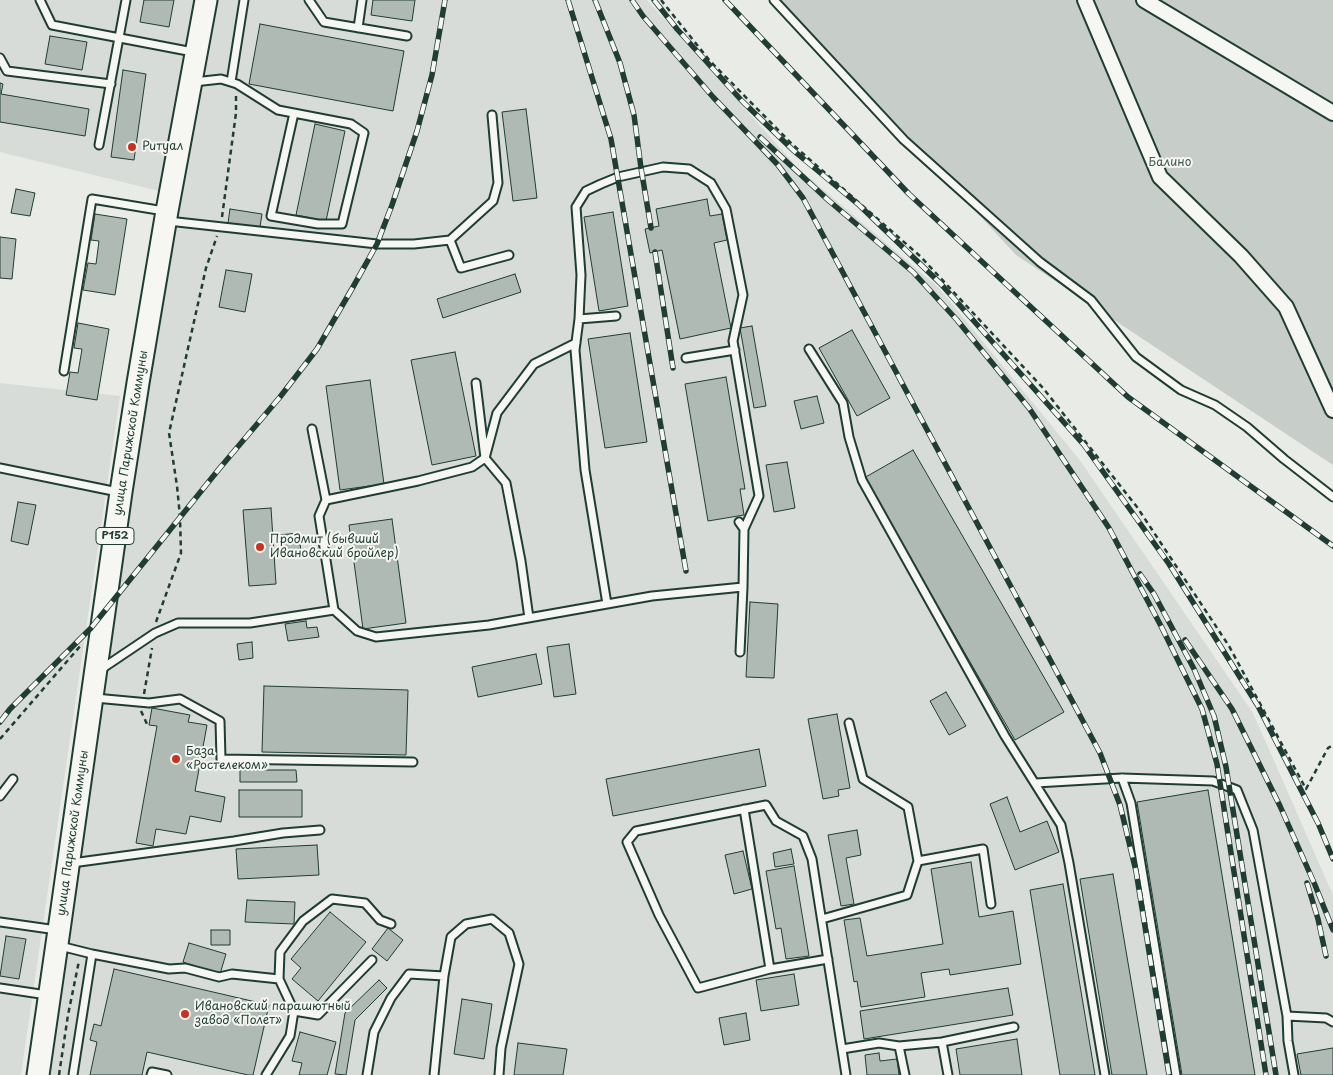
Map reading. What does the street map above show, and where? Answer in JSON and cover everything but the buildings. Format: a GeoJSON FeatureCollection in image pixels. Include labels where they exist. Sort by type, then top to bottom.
{"type":"FeatureCollection","features":[{"type":"Feature","properties":{"kind":"main road","name":"улица Парижской Коммуны"},"geometry":{"type":"LineString","coordinates":[[38,1075],[121,492],[166,216],[206,0]]}},
{"type":"Feature","properties":{"kind":"street"},"geometry":{"type":"LineString","coordinates":[[1085,0],[1160,177],[1241,256],[1286,307],[1333,410]]}},
{"type":"Feature","properties":{"kind":"street"},"geometry":{"type":"LineString","coordinates":[[1144,0],[1333,113]]}},
{"type":"Feature","properties":{"kind":"lane"},"geometry":{"type":"LineString","coordinates":[[40,0],[52,25],[196,52]]}},
{"type":"Feature","properties":{"kind":"lane"},"geometry":{"type":"LineString","coordinates":[[99,145],[126,0]]}},
{"type":"Feature","properties":{"kind":"lane"},"geometry":{"type":"LineString","coordinates":[[231,82],[244,0]]}},
{"type":"Feature","properties":{"kind":"lane"},"geometry":{"type":"LineString","coordinates":[[309,0],[324,22],[407,36]]}},
{"type":"Feature","properties":{"kind":"lane"},"geometry":{"type":"LineString","coordinates":[[358,28],[362,0]]}},
{"type":"Feature","properties":{"kind":"lane"},"geometry":{"type":"LineString","coordinates":[[774,0],[904,140],[1040,262],[1091,300],[1136,357],[1181,390],[1215,404],[1247,427],[1284,460],[1333,497]]}},
{"type":"Feature","properties":{"kind":"lane"},"geometry":{"type":"LineString","coordinates":[[0,58],[7,71],[111,84]]}},
{"type":"Feature","properties":{"kind":"lane"},"geometry":{"type":"LineString","coordinates":[[191,82],[221,79],[237,84],[278,110],[294,113],[351,124],[364,132],[342,224],[318,224],[271,216],[294,113]]}},
{"type":"Feature","properties":{"kind":"lane"},"geometry":{"type":"LineString","coordinates":[[64,370],[92,199],[220,227],[377,244],[414,244],[450,240],[493,201],[498,183],[492,115]]}},
{"type":"Feature","properties":{"kind":"lane"},"geometry":{"type":"LineString","coordinates":[[607,604],[586,470],[575,350],[579,319],[581,275],[576,207],[586,191],[618,177],[663,167],[689,169],[711,183],[726,209],[743,295],[733,341],[760,496],[744,529],[740,652]]}},
{"type":"Feature","properties":{"kind":"lane"},"geometry":{"type":"LineString","coordinates":[[450,240],[461,268],[510,255]]}},
{"type":"Feature","properties":{"kind":"lane"},"geometry":{"type":"LineString","coordinates":[[579,319],[616,316]]}},
{"type":"Feature","properties":{"kind":"lane"},"geometry":{"type":"LineString","coordinates":[[326,500],[427,479],[472,467],[485,458],[497,413],[534,364],[576,343]]}},
{"type":"Feature","properties":{"kind":"lane"},"geometry":{"type":"LineString","coordinates":[[809,349],[843,403],[849,437],[862,480],[1005,736],[1061,825],[1105,1075]]}},
{"type":"Feature","properties":{"kind":"lane"},"geometry":{"type":"LineString","coordinates":[[686,358],[735,350]]}},
{"type":"Feature","properties":{"kind":"lane"},"geometry":{"type":"LineString","coordinates":[[476,383],[485,458],[506,483],[521,562],[529,618]]}},
{"type":"Feature","properties":{"kind":"lane"},"geometry":{"type":"LineString","coordinates":[[312,429],[326,500],[319,516],[334,610],[357,631],[376,637],[489,625],[652,596],[743,587]]}},
{"type":"Feature","properties":{"kind":"lane"},"geometry":{"type":"LineString","coordinates":[[2,469],[121,492]]}},
{"type":"Feature","properties":{"kind":"lane"},"geometry":{"type":"LineString","coordinates":[[738,522],[744,529]]}},
{"type":"Feature","properties":{"kind":"lane"},"geometry":{"type":"LineString","coordinates":[[96,673],[154,633],[178,623],[250,623],[334,610]]}},
{"type":"Feature","properties":{"kind":"lane"},"geometry":{"type":"LineString","coordinates":[[92,698],[142,702],[180,699],[220,721],[221,759],[413,762]]}},
{"type":"Feature","properties":{"kind":"lane"},"geometry":{"type":"LineString","coordinates":[[822,919],[907,895],[918,860],[908,807],[863,779],[848,723]]}},
{"type":"Feature","properties":{"kind":"lane"},"geometry":{"type":"LineString","coordinates":[[1036,784],[1122,778],[1213,781],[1237,790],[1253,830],[1287,1016],[1288,1041],[1294,1075]]}},
{"type":"Feature","properties":{"kind":"lane"},"geometry":{"type":"LineString","coordinates":[[1122,778],[1132,803],[1176,1075]]}},
{"type":"Feature","properties":{"kind":"lane"},"geometry":{"type":"LineString","coordinates":[[0,796],[13,779]]}},
{"type":"Feature","properties":{"kind":"lane"},"geometry":{"type":"LineString","coordinates":[[828,959],[770,969],[698,988],[659,915],[627,842],[636,831],[766,805],[776,821],[803,836],[812,859],[822,919],[846,1075]]}},
{"type":"Feature","properties":{"kind":"lane"},"geometry":{"type":"LineString","coordinates":[[744,809],[770,969]]}},
{"type":"Feature","properties":{"kind":"lane"},"geometry":{"type":"LineString","coordinates":[[69,863],[234,842],[283,833],[320,830]]}},
{"type":"Feature","properties":{"kind":"lane"},"geometry":{"type":"LineString","coordinates":[[918,860],[983,849],[991,904]]}},
{"type":"Feature","properties":{"kind":"lane"},"geometry":{"type":"LineString","coordinates":[[266,1075],[290,1036],[294,1011],[279,979],[280,952],[303,921],[332,899],[365,903],[380,920],[392,924]]}},
{"type":"Feature","properties":{"kind":"lane"},"geometry":{"type":"LineString","coordinates":[[434,1075],[444,976],[451,937],[466,924],[492,919],[510,933],[519,964],[502,1048],[499,1075]]}},
{"type":"Feature","properties":{"kind":"lane"},"geometry":{"type":"LineString","coordinates":[[0,922],[58,938],[80,952],[169,968],[185,968],[219,977],[232,974],[279,979]]}},
{"type":"Feature","properties":{"kind":"lane"},"geometry":{"type":"LineString","coordinates":[[73,1075],[92,954]]}},
{"type":"Feature","properties":{"kind":"lane"},"geometry":{"type":"LineString","coordinates":[[294,1011],[318,1015],[372,960]]}},
{"type":"Feature","properties":{"kind":"lane"},"geometry":{"type":"LineString","coordinates":[[367,1075],[374,1032],[391,998],[409,974],[444,976]]}},
{"type":"Feature","properties":{"kind":"lane"},"geometry":{"type":"LineString","coordinates":[[0,988],[50,995]]}},
{"type":"Feature","properties":{"kind":"lane"},"geometry":{"type":"LineString","coordinates":[[1287,1016],[1326,1018],[1333,1022]]}},
{"type":"Feature","properties":{"kind":"lane"},"geometry":{"type":"LineString","coordinates":[[842,1050],[879,1042],[899,1046],[942,1042],[1014,1027]]}},
{"type":"Feature","properties":{"kind":"lane"},"geometry":{"type":"LineString","coordinates":[[942,1042],[948,1075]]}},
{"type":"Feature","properties":{"kind":"lane"},"geometry":{"type":"LineString","coordinates":[[899,1046],[904,1075]]}},
{"type":"Feature","properties":{"kind":"lane"},"geometry":{"type":"LineString","coordinates":[[151,1075],[152,1072],[167,1075]]}},
{"type":"Feature","properties":{"kind":"path"},"geometry":{"type":"LineString","coordinates":[[661,0],[710,61],[792,144],[920,256],[1043,388],[1137,507],[1229,646],[1306,789],[1328,748],[1333,745]]}},
{"type":"Feature","properties":{"kind":"path"},"geometry":{"type":"LineString","coordinates":[[147,724],[141,710],[154,633],[181,553],[177,486],[169,433],[206,268],[220,227],[236,113],[236,93]]}},
{"type":"Feature","properties":{"kind":"path"},"geometry":{"type":"LineString","coordinates":[[0,739],[82,644],[88,642]]}},
{"type":"Feature","properties":{"kind":"path"},"geometry":{"type":"LineString","coordinates":[[59,1075],[80,952]]}},
{"type":"Feature","properties":{"kind":"shaded area"},"geometry":{"type":"Polygon","coordinates":[[[0,0],[195,0],[159,191],[0,152],[0,0]]]}},
{"type":"Feature","properties":{"kind":"shaded area"},"geometry":{"type":"Polygon","coordinates":[[[212,0],[647,0],[799,169],[939,288],[1079,459],[1253,713],[1333,895],[1333,1075],[42,1075],[108,611],[212,0]]]}},
{"type":"Feature","properties":{"kind":"shaded area"},"geometry":{"type":"Polygon","coordinates":[[[0,383],[120,396],[21,1075],[0,1075],[0,383]]]}},
{"type":"Feature","properties":{"kind":"green space","name":"Балино"},"geometry":{"type":"Polygon","coordinates":[[[781,0],[1333,0],[1333,465],[1016,255],[781,0]]]}},
{"type":"Feature","properties":{"kind":"railway"},"geometry":{"type":"LineString","coordinates":[[0,722],[10,709],[91,628],[317,349],[377,244],[392,205],[417,131],[432,75],[445,0]]}},
{"type":"Feature","properties":{"kind":"railway"},"geometry":{"type":"LineString","coordinates":[[568,0],[611,139],[686,571]]}},
{"type":"Feature","properties":{"kind":"railway"},"geometry":{"type":"LineString","coordinates":[[595,0],[620,63],[634,115],[651,228]]}},
{"type":"Feature","properties":{"kind":"railway"},"geometry":{"type":"LineString","coordinates":[[632,0],[643,16],[713,97],[778,165],[803,198],[1100,753],[1120,805],[1136,871],[1169,1075]]}},
{"type":"Feature","properties":{"kind":"railway"},"geometry":{"type":"LineString","coordinates":[[654,0],[677,29],[742,101],[794,151],[859,205],[941,284],[1084,445],[1169,564],[1258,706],[1318,823],[1333,859]]}},
{"type":"Feature","properties":{"kind":"railway"},"geometry":{"type":"LineString","coordinates":[[725,0],[909,194],[1128,397],[1333,546]]}},
{"type":"Feature","properties":{"kind":"railway"},"geometry":{"type":"LineString","coordinates":[[760,137],[828,200],[913,272],[957,320],[1029,408],[1109,528],[1202,709],[1217,764],[1266,1075]]}},
{"type":"Feature","properties":{"kind":"railway"},"geometry":{"type":"LineString","coordinates":[[655,252],[673,368]]}},
{"type":"Feature","properties":{"kind":"railway"},"geometry":{"type":"LineString","coordinates":[[1140,574],[1154,594],[1194,669],[1214,716],[1226,767],[1276,1075]]}},
{"type":"Feature","properties":{"kind":"railway"},"geometry":{"type":"LineString","coordinates":[[1185,640],[1232,709],[1280,806],[1333,930]]}},
{"type":"Feature","properties":{"kind":"railway"},"geometry":{"type":"LineString","coordinates":[[1307,883],[1318,919],[1326,956]]}},
{"type":"Feature","properties":{"kind":"place","name":"Ритуал"},"geometry":{"type":"Point","coordinates":[132,147]}},
{"type":"Feature","properties":{"kind":"place","name":"Продмит (бывший Ивановский бройлер)"},"geometry":{"type":"Point","coordinates":[260,547]}},
{"type":"Feature","properties":{"kind":"place","name":"База «Ростелеком»"},"geometry":{"type":"Point","coordinates":[176,759]}},
{"type":"Feature","properties":{"kind":"place","name":"Ивановский парашютный завод «Полет»"},"geometry":{"type":"Point","coordinates":[185,1014]}}]}
